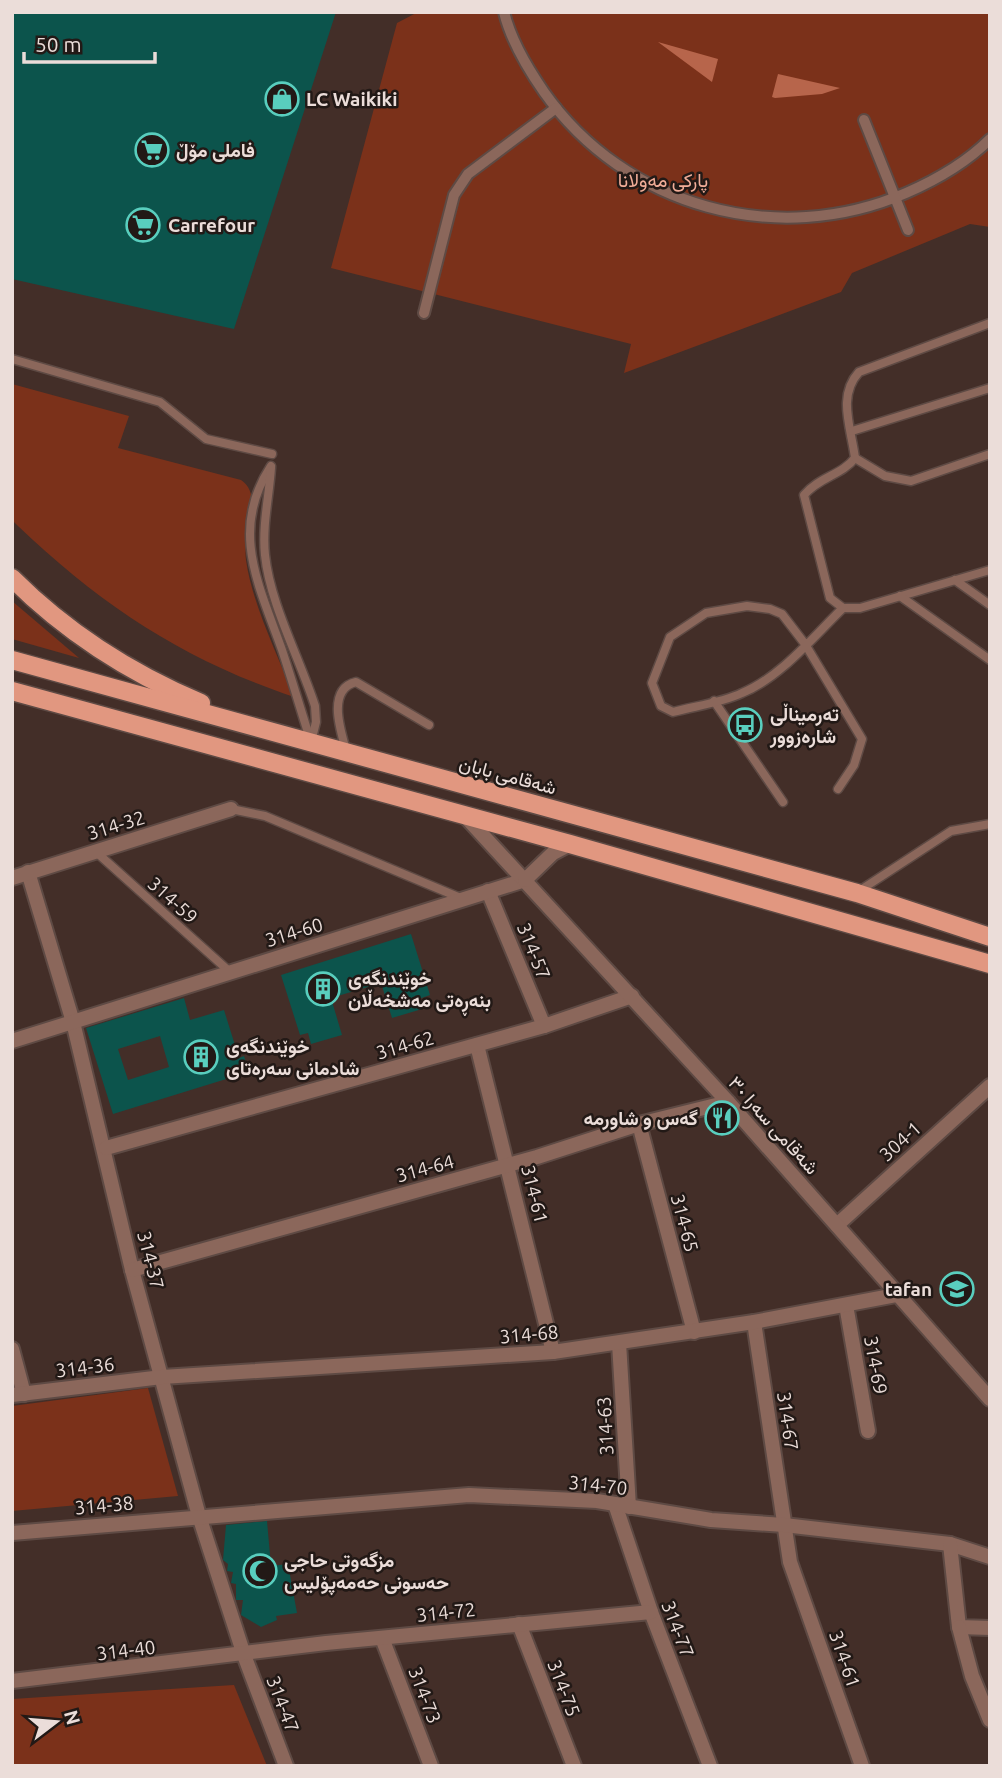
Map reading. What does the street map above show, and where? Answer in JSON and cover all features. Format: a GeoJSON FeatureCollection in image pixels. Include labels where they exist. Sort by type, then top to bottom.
{"type":"FeatureCollection","features":[{"type":"Feature","properties":{"kind":"main road"},"geometry":{"type":"LineString","coordinates":[[12,579],[58,620],[127,667],[172,691],[266,731]]}},
{"type":"Feature","properties":{"kind":"main road","name":"شەقامی بابان"},"geometry":{"type":"LineString","coordinates":[[12,660],[857,893],[990,937]]}},
{"type":"Feature","properties":{"kind":"main road"},"geometry":{"type":"LineString","coordinates":[[12,691],[570,844],[990,964]]}},
{"type":"Feature","properties":{"kind":"main road"},"geometry":{"type":"LineString","coordinates":[[303,770],[311,742]]}},
{"type":"Feature","properties":{"kind":"main road"},"geometry":{"type":"LineString","coordinates":[[333,779],[344,752]]}},
{"type":"Feature","properties":{"kind":"street"},"geometry":{"type":"LineString","coordinates":[[504,12],[528,69],[556,108],[602,155],[651,187],[704,208],[761,219],[820,218],[876,206],[932,182],[990,139]]}},
{"type":"Feature","properties":{"kind":"street"},"geometry":{"type":"LineString","coordinates":[[424,313],[454,195],[461,182],[556,108]]}},
{"type":"Feature","properties":{"kind":"street"},"geometry":{"type":"LineString","coordinates":[[864,120],[908,230]]}},
{"type":"Feature","properties":{"kind":"street","name":"314-32"},"geometry":{"type":"LineString","coordinates":[[12,878],[231,809]]}},
{"type":"Feature","properties":{"kind":"street","name":"شەقامی سەرا ٣٠"},"geometry":{"type":"LineString","coordinates":[[466,817],[728,1102],[990,1399]]}},
{"type":"Feature","properties":{"kind":"street"},"geometry":{"type":"LineString","coordinates":[[525,880],[553,853],[570,844]]}},
{"type":"Feature","properties":{"kind":"street","name":"314-37"},"geometry":{"type":"LineString","coordinates":[[28,872],[73,1022],[106,1148],[132,1270],[199,1516],[244,1655]]}},
{"type":"Feature","properties":{"kind":"street","name":"314-60"},"geometry":{"type":"LineString","coordinates":[[12,1041],[525,880]]}},
{"type":"Feature","properties":{"kind":"street","name":"314-57"},"geometry":{"type":"LineString","coordinates":[[488,891],[544,1026]]}},
{"type":"Feature","properties":{"kind":"street","name":"314-62"},"geometry":{"type":"LineString","coordinates":[[106,1148],[544,1026],[632,996]]}},
{"type":"Feature","properties":{"kind":"street","name":"314-61"},"geometry":{"type":"LineString","coordinates":[[477,1045],[553,1352]]}},
{"type":"Feature","properties":{"kind":"street","name":"304-1"},"geometry":{"type":"LineString","coordinates":[[837,1225],[990,1086]]}},
{"type":"Feature","properties":{"kind":"street","name":"314-64"},"geometry":{"type":"LineString","coordinates":[[132,1270],[508,1166],[639,1124],[728,1102]]}},
{"type":"Feature","properties":{"kind":"street","name":"314-65"},"geometry":{"type":"LineString","coordinates":[[639,1124],[694,1332]]}},
{"type":"Feature","properties":{"kind":"street","name":"314-68"},"geometry":{"type":"LineString","coordinates":[[162,1377],[553,1352],[694,1332],[896,1295]]}},
{"type":"Feature","properties":{"kind":"street","name":"314-69"},"geometry":{"type":"LineString","coordinates":[[846,1305],[868,1432]]}},
{"type":"Feature","properties":{"kind":"street","name":"314-67"},"geometry":{"type":"LineString","coordinates":[[754,1322],[783,1525]]}},
{"type":"Feature","properties":{"kind":"street","name":"314-63"},"geometry":{"type":"LineString","coordinates":[[619,1343],[622,1506]]}},
{"type":"Feature","properties":{"kind":"street"},"geometry":{"type":"LineString","coordinates":[[12,1349],[18,1395]]}},
{"type":"Feature","properties":{"kind":"street","name":"314-36"},"geometry":{"type":"LineString","coordinates":[[18,1395],[162,1377]]}},
{"type":"Feature","properties":{"kind":"street","name":"314-70"},"geometry":{"type":"LineString","coordinates":[[199,1516],[469,1495],[622,1506],[710,1520],[783,1525],[950,1545],[990,1557]]}},
{"type":"Feature","properties":{"kind":"street","name":"314-77"},"geometry":{"type":"LineString","coordinates":[[622,1506],[651,1612],[710,1766]]}},
{"type":"Feature","properties":{"kind":"street","name":"314-38"},"geometry":{"type":"LineString","coordinates":[[12,1532],[199,1516]]}},
{"type":"Feature","properties":{"kind":"street","name":"314-61"},"geometry":{"type":"LineString","coordinates":[[783,1525],[790,1562],[862,1766]]}},
{"type":"Feature","properties":{"kind":"street"},"geometry":{"type":"LineString","coordinates":[[950,1545],[959,1627],[972,1676],[990,1720]]}},
{"type":"Feature","properties":{"kind":"street","name":"314-72"},"geometry":{"type":"LineString","coordinates":[[244,1655],[382,1638],[651,1612]]}},
{"type":"Feature","properties":{"kind":"street","name":"314-75"},"geometry":{"type":"LineString","coordinates":[[519,1625],[573,1766]]}},
{"type":"Feature","properties":{"kind":"street"},"geometry":{"type":"LineString","coordinates":[[959,1627],[990,1628]]}},
{"type":"Feature","properties":{"kind":"street","name":"314-73"},"geometry":{"type":"LineString","coordinates":[[382,1638],[431,1766]]}},
{"type":"Feature","properties":{"kind":"street","name":"314-40"},"geometry":{"type":"LineString","coordinates":[[12,1681],[244,1655]]}},
{"type":"Feature","properties":{"kind":"street","name":"314-47"},"geometry":{"type":"LineString","coordinates":[[244,1655],[286,1766]]}},
{"type":"Feature","properties":{"kind":"lane"},"geometry":{"type":"LineString","coordinates":[[990,323],[859,372],[848,383],[845,397],[855,457],[848,467],[819,480],[804,495],[830,598],[843,608],[860,608],[990,570]]}},
{"type":"Feature","properties":{"kind":"lane"},"geometry":{"type":"LineString","coordinates":[[12,359],[160,402],[206,439],[272,454]]}},
{"type":"Feature","properties":{"kind":"lane"},"geometry":{"type":"LineString","coordinates":[[852,431],[990,388]]}},
{"type":"Feature","properties":{"kind":"lane"},"geometry":{"type":"LineString","coordinates":[[855,457],[885,476],[911,481],[990,454]]}},
{"type":"Feature","properties":{"kind":"lane"},"geometry":{"type":"LineString","coordinates":[[271,466],[264,530],[265,558],[271,586],[315,706],[316,722],[311,742],[250,557],[251,512],[256,491],[271,466]]}},
{"type":"Feature","properties":{"kind":"lane"},"geometry":{"type":"LineString","coordinates":[[955,580],[990,605]]}},
{"type":"Feature","properties":{"kind":"lane"},"geometry":{"type":"LineString","coordinates":[[900,596],[990,660]]}},
{"type":"Feature","properties":{"kind":"lane"},"geometry":{"type":"LineString","coordinates":[[838,789],[854,765],[862,738],[805,644],[782,614],[770,609],[747,606],[706,613],[670,636],[652,682],[661,706],[673,712],[743,693],[781,667],[805,644],[843,608]]}},
{"type":"Feature","properties":{"kind":"lane"},"geometry":{"type":"LineString","coordinates":[[344,752],[337,710],[340,695],[349,684],[356,682],[429,725]]}},
{"type":"Feature","properties":{"kind":"lane"},"geometry":{"type":"LineString","coordinates":[[714,701],[783,802]]}},
{"type":"Feature","properties":{"kind":"lane"},"geometry":{"type":"LineString","coordinates":[[231,809],[265,816],[463,899]]}},
{"type":"Feature","properties":{"kind":"lane"},"geometry":{"type":"LineString","coordinates":[[857,893],[951,831],[990,824]]}},
{"type":"Feature","properties":{"kind":"lane","name":"314-59"},"geometry":{"type":"LineString","coordinates":[[95,851],[230,972]]}},
{"type":"Feature","properties":{"kind":"green space","name":"پارکی مەولانا"},"geometry":{"type":"Polygon","coordinates":[[[418,12],[990,12],[990,227],[970,224],[852,273],[841,292],[624,373],[631,344],[331,268],[397,23],[418,12]]]}},
{"type":"Feature","properties":{"kind":"green space"},"geometry":{"type":"Polygon","coordinates":[[[12,384],[129,416],[118,448],[241,480],[248,487],[252,506],[246,550],[249,577],[294,697],[216,666],[146,628],[81,581],[12,520],[12,384]]]}},
{"type":"Feature","properties":{"kind":"green space"},"geometry":{"type":"Polygon","coordinates":[[[12,601],[79,658],[12,639],[12,601]]]}},
{"type":"Feature","properties":{"kind":"green space"},"geometry":{"type":"Polygon","coordinates":[[[148,1388],[178,1496],[12,1511],[12,1406],[148,1388]]]}},
{"type":"Feature","properties":{"kind":"green space"},"geometry":{"type":"Polygon","coordinates":[[[234,1685],[267,1766],[12,1766],[12,1699],[234,1685]]]}},
{"type":"Feature","properties":{"kind":"shaded area"},"geometry":{"type":"Polygon","coordinates":[[[658,42],[718,59],[712,82],[658,42]]]}},
{"type":"Feature","properties":{"kind":"shaded area"},"geometry":{"type":"Polygon","coordinates":[[[778,74],[840,88],[822,94],[775,98],[772,97],[778,74]]]}},
{"type":"Feature","properties":{"kind":"building","name":"فاملی مۆڵ"},"geometry":{"type":"Polygon","coordinates":[[[12,12],[336,12],[234,329],[12,279],[12,12]]]}},
{"type":"Feature","properties":{"kind":"building","name":"خوێندنگەی بنەڕەتی مەشخەڵان"},"geometry":{"type":"Polygon","coordinates":[[[411,934],[430,995],[419,999],[422,1009],[392,1018],[381,983],[331,998],[342,1035],[311,1044],[308,1033],[300,1035],[281,975],[411,934]]]}},
{"type":"Feature","properties":{"kind":"building","name":"خوێندنگەی شادمانی سەرەتای"},"geometry":{"type":"Polygon","coordinates":[[[184,998],[190,1020],[224,1010],[239,1058],[244,1056],[249,1072],[113,1114],[86,1028],[184,998]],[[160,1036],[118,1049],[128,1080],[169,1067],[160,1036]]]}},
{"type":"Feature","properties":{"kind":"building","name":"مزگەوتی حاجی حەسونی حەمەپۆلیس"},"geometry":{"type":"Polygon","coordinates":[[[267,1521],[271,1566],[288,1564],[297,1613],[276,1616],[277,1620],[261,1627],[241,1615],[243,1600],[236,1600],[236,1584],[231,1583],[233,1572],[227,1571],[228,1564],[223,1560],[226,1525],[267,1521]]]}},
{"type":"Feature","properties":{"kind":"place","name":"LC Waikiki"},"geometry":{"type":"Point","coordinates":[282,99]}},
{"type":"Feature","properties":{"kind":"place","name":"فاملی مۆڵ"},"geometry":{"type":"Point","coordinates":[152,150]}},
{"type":"Feature","properties":{"kind":"place","name":"Carrefour"},"geometry":{"type":"Point","coordinates":[143,225]}},
{"type":"Feature","properties":{"kind":"place","name":"تەرمیناڵی شارەزوور"},"geometry":{"type":"Point","coordinates":[745,725]}},
{"type":"Feature","properties":{"kind":"place","name":"خوێندنگەی بنەڕەتی مەشخەڵان"},"geometry":{"type":"Point","coordinates":[323,989]}},
{"type":"Feature","properties":{"kind":"place","name":"خوێندنگەی شادمانی سەرەتای"},"geometry":{"type":"Point","coordinates":[201,1057]}},
{"type":"Feature","properties":{"kind":"place","name":"گەس و شاورمە"},"geometry":{"type":"Point","coordinates":[722,1118]}},
{"type":"Feature","properties":{"kind":"place","name":"tafan"},"geometry":{"type":"Point","coordinates":[957,1289]}},
{"type":"Feature","properties":{"kind":"place","name":"مزگەوتی حاجی حەسونی حەمەپۆلیس"},"geometry":{"type":"Point","coordinates":[260,1571]}}]}
